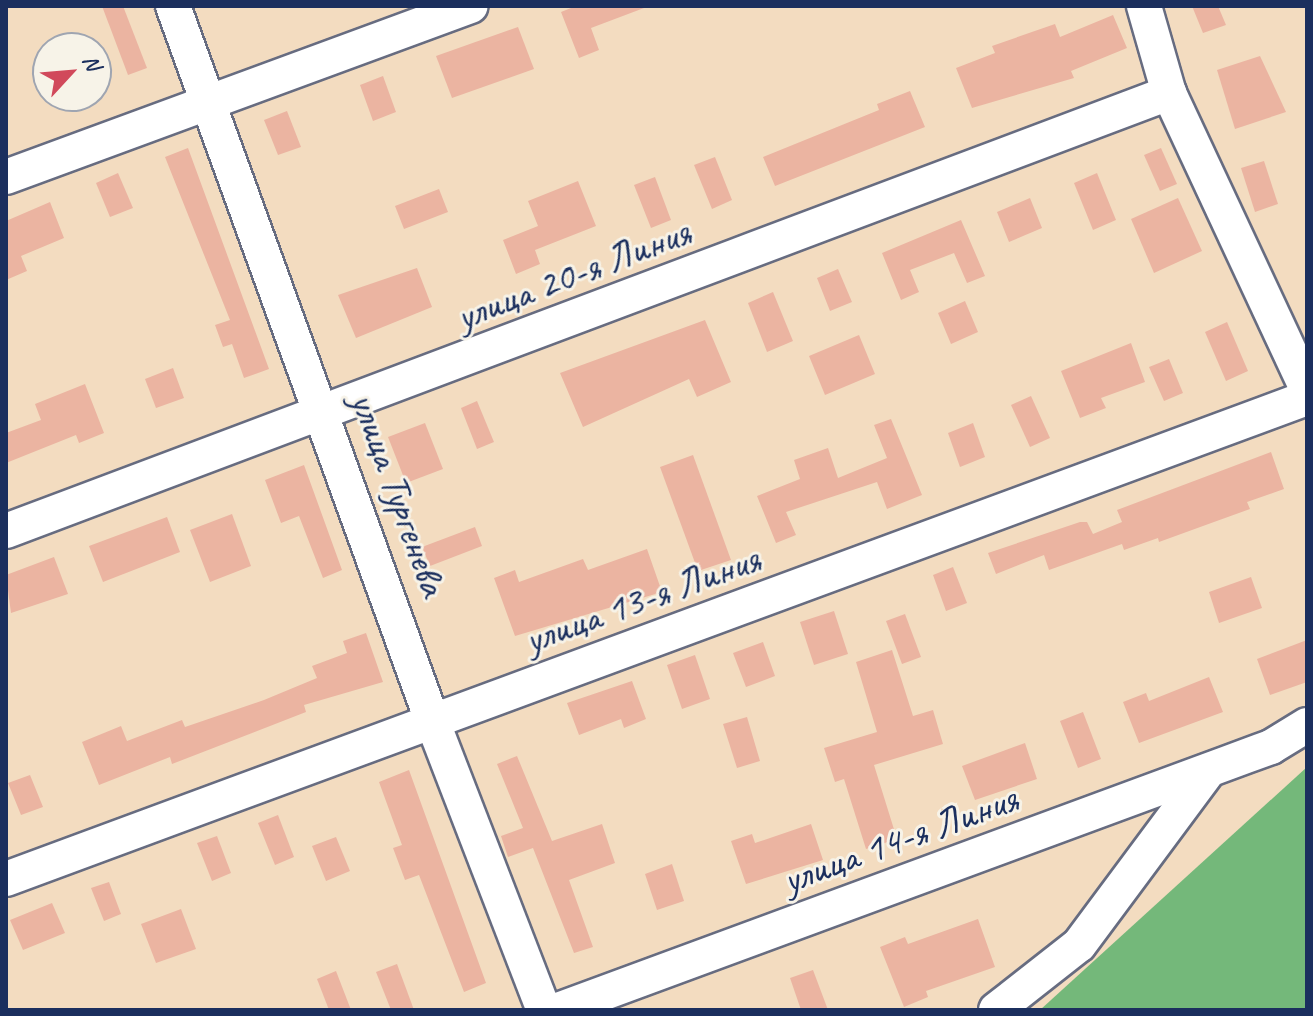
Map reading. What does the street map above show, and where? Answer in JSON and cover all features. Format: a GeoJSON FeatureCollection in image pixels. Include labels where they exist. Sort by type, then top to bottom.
{"type":"FeatureCollection","features":[{"type":"Feature","properties":{"kind":"street","name":"улица Тургенева"},"geometry":{"type":"LineString","coordinates":[[173,6],[325,415],[433,723],[544,1010]]}},
{"type":"Feature","properties":{"kind":"street"},"geometry":{"type":"LineString","coordinates":[[6,177],[209,99],[471,6]]}},
{"type":"Feature","properties":{"kind":"street"},"geometry":{"type":"LineString","coordinates":[[1144,6],[1169,93],[1307,389]]}},
{"type":"Feature","properties":{"kind":"street","name":"улица 20-я Линия"},"geometry":{"type":"LineString","coordinates":[[6,531],[325,415],[1169,93]]}},
{"type":"Feature","properties":{"kind":"street","name":"улица 13-я Линия"},"geometry":{"type":"LineString","coordinates":[[6,879],[1307,398]]}},
{"type":"Feature","properties":{"kind":"street","name":"улица 14-я Линия"},"geometry":{"type":"LineString","coordinates":[[558,1010],[1208,771],[1271,747],[1307,725]]}},
{"type":"Feature","properties":{"kind":"street"},"geometry":{"type":"LineString","coordinates":[[996,1010],[1079,945],[1208,771]]}},
{"type":"Feature","properties":{"kind":"green space"},"geometry":{"type":"Polygon","coordinates":[[[1307,767],[1307,1010],[1040,1010],[1307,767]]]}},
{"type":"Feature","properties":{"kind":"building"},"geometry":{"type":"Polygon","coordinates":[[[102,6],[123,6],[147,68],[128,75],[102,6]]]}},
{"type":"Feature","properties":{"kind":"building"},"geometry":{"type":"Polygon","coordinates":[[[576,6],[644,8],[591,28],[599,50],[579,58],[561,12],[576,6]]]}},
{"type":"Feature","properties":{"kind":"building"},"geometry":{"type":"Polygon","coordinates":[[[1192,6],[1218,6],[1226,25],[1203,33],[1192,6]]]}},
{"type":"Feature","properties":{"kind":"building"},"geometry":{"type":"Polygon","coordinates":[[[1113,15],[1127,48],[1071,71],[1074,78],[972,108],[956,68],[995,53],[992,46],[1055,24],[1060,37],[1113,15]]]}},
{"type":"Feature","properties":{"kind":"building"},"geometry":{"type":"Polygon","coordinates":[[[518,27],[534,69],[452,98],[436,56],[518,27]]]}},
{"type":"Feature","properties":{"kind":"building"},"geometry":{"type":"Polygon","coordinates":[[[1260,56],[1286,112],[1235,129],[1217,70],[1260,56]]]}},
{"type":"Feature","properties":{"kind":"building"},"geometry":{"type":"Polygon","coordinates":[[[383,76],[396,112],[373,121],[360,85],[383,76]]]}},
{"type":"Feature","properties":{"kind":"building"},"geometry":{"type":"Polygon","coordinates":[[[910,91],[925,127],[775,186],[763,157],[879,110],[877,104],[910,91]]]}},
{"type":"Feature","properties":{"kind":"building"},"geometry":{"type":"Polygon","coordinates":[[[287,111],[301,147],[278,155],[264,120],[287,111]]]}},
{"type":"Feature","properties":{"kind":"building"},"geometry":{"type":"Polygon","coordinates":[[[188,148],[269,369],[244,378],[232,344],[223,347],[215,325],[230,320],[165,157],[188,148]]]}},
{"type":"Feature","properties":{"kind":"building"},"geometry":{"type":"Polygon","coordinates":[[[1161,148],[1177,184],[1160,191],[1144,155],[1161,148]]]}},
{"type":"Feature","properties":{"kind":"building"},"geometry":{"type":"Polygon","coordinates":[[[715,157],[732,200],[712,209],[694,165],[715,157]]]}},
{"type":"Feature","properties":{"kind":"building"},"geometry":{"type":"Polygon","coordinates":[[[1264,161],[1278,204],[1255,212],[1241,168],[1264,161]]]}},
{"type":"Feature","properties":{"kind":"building"},"geometry":{"type":"Polygon","coordinates":[[[118,173],[133,208],[110,217],[96,183],[118,173]]]}},
{"type":"Feature","properties":{"kind":"building"},"geometry":{"type":"Polygon","coordinates":[[[1097,173],[1116,220],[1093,230],[1074,183],[1097,173]]]}},
{"type":"Feature","properties":{"kind":"building"},"geometry":{"type":"Polygon","coordinates":[[[655,177],[671,220],[651,228],[634,185],[655,177]]]}},
{"type":"Feature","properties":{"kind":"building"},"geometry":{"type":"Polygon","coordinates":[[[578,181],[596,226],[535,250],[540,264],[516,274],[503,240],[538,226],[528,201],[578,181]]]}},
{"type":"Feature","properties":{"kind":"building"},"geometry":{"type":"Polygon","coordinates":[[[439,189],[448,212],[404,229],[395,206],[439,189]]]}},
{"type":"Feature","properties":{"kind":"building"},"geometry":{"type":"Polygon","coordinates":[[[1030,198],[1042,228],[1009,242],[997,212],[1030,198]]]}},
{"type":"Feature","properties":{"kind":"building"},"geometry":{"type":"Polygon","coordinates":[[[1178,198],[1202,251],[1154,273],[1131,219],[1178,198]]]}},
{"type":"Feature","properties":{"kind":"building"},"geometry":{"type":"Polygon","coordinates":[[[50,202],[64,238],[21,256],[27,271],[6,280],[6,221],[50,202]]]}},
{"type":"Feature","properties":{"kind":"building"},"geometry":{"type":"Polygon","coordinates":[[[961,220],[985,276],[967,283],[954,253],[910,270],[919,292],[901,300],[882,253],[961,220]]]}},
{"type":"Feature","properties":{"kind":"building"},"geometry":{"type":"Polygon","coordinates":[[[417,268],[432,307],[356,338],[338,295],[417,268]]]}},
{"type":"Feature","properties":{"kind":"building"},"geometry":{"type":"Polygon","coordinates":[[[838,269],[852,302],[830,311],[817,278],[838,269]]]}},
{"type":"Feature","properties":{"kind":"building"},"geometry":{"type":"Polygon","coordinates":[[[773,292],[793,341],[767,352],[748,303],[773,292]]]}},
{"type":"Feature","properties":{"kind":"building"},"geometry":{"type":"Polygon","coordinates":[[[965,301],[978,332],[951,344],[938,313],[965,301]]]}},
{"type":"Feature","properties":{"kind":"building"},"geometry":{"type":"Polygon","coordinates":[[[705,320],[731,382],[697,397],[689,379],[583,427],[560,373],[705,320]]]}},
{"type":"Feature","properties":{"kind":"building"},"geometry":{"type":"Polygon","coordinates":[[[1227,322],[1248,371],[1226,381],[1205,332],[1227,322]]]}},
{"type":"Feature","properties":{"kind":"building"},"geometry":{"type":"Polygon","coordinates":[[[859,335],[875,374],[825,395],[809,356],[859,335]]]}},
{"type":"Feature","properties":{"kind":"building"},"geometry":{"type":"Polygon","coordinates":[[[1131,343],[1145,382],[1101,398],[1106,408],[1080,418],[1061,371],[1131,343]]]}},
{"type":"Feature","properties":{"kind":"building"},"geometry":{"type":"Polygon","coordinates":[[[1169,359],[1183,393],[1164,401],[1149,367],[1169,359]]]}},
{"type":"Feature","properties":{"kind":"building"},"geometry":{"type":"Polygon","coordinates":[[[173,368],[184,398],[156,408],[145,379],[173,368]]]}},
{"type":"Feature","properties":{"kind":"building"},"geometry":{"type":"Polygon","coordinates":[[[85,384],[104,433],[79,443],[76,435],[6,463],[6,433],[41,420],[35,404],[85,384]]]}},
{"type":"Feature","properties":{"kind":"building"},"geometry":{"type":"Polygon","coordinates":[[[1031,396],[1050,438],[1030,447],[1011,405],[1031,396]]]}},
{"type":"Feature","properties":{"kind":"building"},"geometry":{"type":"Polygon","coordinates":[[[477,401],[494,442],[477,449],[461,408],[477,401]]]}},
{"type":"Feature","properties":{"kind":"building"},"geometry":{"type":"Polygon","coordinates":[[[891,419],[922,495],[887,509],[877,482],[786,512],[796,535],[776,543],[757,496],[800,479],[794,460],[828,448],[838,478],[887,458],[874,425],[891,419]]]}},
{"type":"Feature","properties":{"kind":"building"},"geometry":{"type":"Polygon","coordinates":[[[425,423],[443,469],[406,483],[388,437],[425,423]]]}},
{"type":"Feature","properties":{"kind":"building"},"geometry":{"type":"Polygon","coordinates":[[[973,423],[985,457],[960,467],[948,433],[973,423]]]}},
{"type":"Feature","properties":{"kind":"building"},"geometry":{"type":"Polygon","coordinates":[[[1271,452],[1284,489],[1247,502],[1250,509],[1159,542],[1158,538],[1124,550],[1122,544],[1049,570],[1044,555],[996,574],[988,553],[1080,522],[1087,522],[1093,534],[1122,522],[1117,510],[1271,452]]]}},
{"type":"Feature","properties":{"kind":"building"},"geometry":{"type":"Polygon","coordinates":[[[693,455],[731,560],[698,571],[660,467],[693,455]]]}},
{"type":"Feature","properties":{"kind":"building"},"geometry":{"type":"Polygon","coordinates":[[[304,465],[342,570],[323,578],[299,516],[281,523],[265,480],[304,465]]]}},
{"type":"Feature","properties":{"kind":"building"},"geometry":{"type":"Polygon","coordinates":[[[232,514],[251,566],[210,582],[190,530],[232,514]]]}},
{"type":"Feature","properties":{"kind":"building"},"geometry":{"type":"Polygon","coordinates":[[[167,517],[180,552],[103,582],[89,546],[167,517]]]}},
{"type":"Feature","properties":{"kind":"building"},"geometry":{"type":"Polygon","coordinates":[[[475,527],[482,546],[430,566],[422,547],[475,527]]]}},
{"type":"Feature","properties":{"kind":"building"},"geometry":{"type":"Polygon","coordinates":[[[647,549],[662,592],[515,636],[494,578],[515,570],[519,582],[583,559],[588,570],[647,549]]]}},
{"type":"Feature","properties":{"kind":"building"},"geometry":{"type":"Polygon","coordinates":[[[54,557],[68,594],[11,613],[6,575],[54,557]]]}},
{"type":"Feature","properties":{"kind":"building"},"geometry":{"type":"Polygon","coordinates":[[[953,567],[967,603],[946,611],[933,575],[953,567]]]}},
{"type":"Feature","properties":{"kind":"building"},"geometry":{"type":"Polygon","coordinates":[[[1251,577],[1262,608],[1219,623],[1209,592],[1251,577]]]}},
{"type":"Feature","properties":{"kind":"building"},"geometry":{"type":"Polygon","coordinates":[[[834,611],[848,654],[814,665],[800,622],[834,611]]]}},
{"type":"Feature","properties":{"kind":"building"},"geometry":{"type":"Polygon","coordinates":[[[905,614],[921,657],[902,664],[886,621],[905,614]]]}},
{"type":"Feature","properties":{"kind":"building"},"geometry":{"type":"Polygon","coordinates":[[[366,633],[383,682],[304,705],[306,712],[172,764],[170,757],[99,785],[82,742],[121,726],[127,741],[182,720],[185,727],[264,700],[317,678],[312,666],[347,653],[343,641],[366,633]]]}},
{"type":"Feature","properties":{"kind":"building"},"geometry":{"type":"Polygon","coordinates":[[[1307,640],[1307,682],[1270,695],[1257,659],[1307,640]]]}},
{"type":"Feature","properties":{"kind":"building"},"geometry":{"type":"Polygon","coordinates":[[[763,642],[775,676],[746,687],[733,653],[763,642]]]}},
{"type":"Feature","properties":{"kind":"building"},"geometry":{"type":"Polygon","coordinates":[[[892,650],[913,716],[933,710],[943,744],[874,765],[897,839],[866,849],[844,779],[835,782],[824,748],[877,732],[856,662],[892,650]]]}},
{"type":"Feature","properties":{"kind":"building"},"geometry":{"type":"Polygon","coordinates":[[[695,655],[710,699],[682,709],[667,665],[695,655]]]}},
{"type":"Feature","properties":{"kind":"building"},"geometry":{"type":"Polygon","coordinates":[[[1209,677],[1223,712],[1139,743],[1123,702],[1146,693],[1149,701],[1209,677]]]}},
{"type":"Feature","properties":{"kind":"building"},"geometry":{"type":"Polygon","coordinates":[[[632,681],[646,719],[624,728],[621,719],[579,735],[567,703],[632,681]]]}},
{"type":"Feature","properties":{"kind":"building"},"geometry":{"type":"Polygon","coordinates":[[[1083,712],[1101,759],[1078,768],[1060,721],[1083,712]]]}},
{"type":"Feature","properties":{"kind":"building"},"geometry":{"type":"Polygon","coordinates":[[[747,717],[760,761],[737,768],[723,724],[747,717]]]}},
{"type":"Feature","properties":{"kind":"building"},"geometry":{"type":"Polygon","coordinates":[[[1025,743],[1037,779],[975,800],[962,766],[1025,743]]]}},
{"type":"Feature","properties":{"kind":"building"},"geometry":{"type":"Polygon","coordinates":[[[517,756],[552,841],[602,824],[615,863],[569,880],[593,947],[574,953],[533,848],[508,857],[501,836],[523,828],[497,764],[517,756]]]}},
{"type":"Feature","properties":{"kind":"building"},"geometry":{"type":"Polygon","coordinates":[[[409,770],[486,983],[464,992],[419,875],[405,880],[393,848],[402,845],[379,782],[409,770]]]}},
{"type":"Feature","properties":{"kind":"building"},"geometry":{"type":"Polygon","coordinates":[[[30,775],[43,807],[21,815],[8,783],[30,775]]]}},
{"type":"Feature","properties":{"kind":"building"},"geometry":{"type":"Polygon","coordinates":[[[278,815],[294,857],[275,865],[258,823],[278,815]]]}},
{"type":"Feature","properties":{"kind":"building"},"geometry":{"type":"Polygon","coordinates":[[[811,824],[823,860],[746,884],[731,841],[752,834],[755,843],[811,824]]]}},
{"type":"Feature","properties":{"kind":"building"},"geometry":{"type":"Polygon","coordinates":[[[217,836],[231,873],[212,881],[197,843],[217,836]]]}},
{"type":"Feature","properties":{"kind":"building"},"geometry":{"type":"Polygon","coordinates":[[[336,837],[350,871],[326,881],[312,846],[336,837]]]}},
{"type":"Feature","properties":{"kind":"building"},"geometry":{"type":"Polygon","coordinates":[[[672,864],[684,901],[657,910],[645,874],[672,864]]]}},
{"type":"Feature","properties":{"kind":"building"},"geometry":{"type":"Polygon","coordinates":[[[109,882],[121,914],[104,921],[91,888],[109,882]]]}},
{"type":"Feature","properties":{"kind":"building"},"geometry":{"type":"Polygon","coordinates":[[[52,903],[65,933],[23,950],[10,920],[52,903]]]}},
{"type":"Feature","properties":{"kind":"building"},"geometry":{"type":"Polygon","coordinates":[[[181,909],[196,949],[156,963],[141,924],[181,909]]]}},
{"type":"Feature","properties":{"kind":"building"},"geometry":{"type":"Polygon","coordinates":[[[978,919],[995,967],[926,991],[928,997],[904,1007],[880,947],[905,937],[908,944],[978,919]]]}},
{"type":"Feature","properties":{"kind":"building"},"geometry":{"type":"Polygon","coordinates":[[[397,964],[414,1010],[391,1010],[376,972],[397,964]]]}},
{"type":"Feature","properties":{"kind":"building"},"geometry":{"type":"Polygon","coordinates":[[[813,970],[828,1010],[801,1010],[790,978],[813,970]]]}},
{"type":"Feature","properties":{"kind":"building"},"geometry":{"type":"Polygon","coordinates":[[[336,971],[351,1010],[329,1010],[317,979],[336,971]]]}}]}
